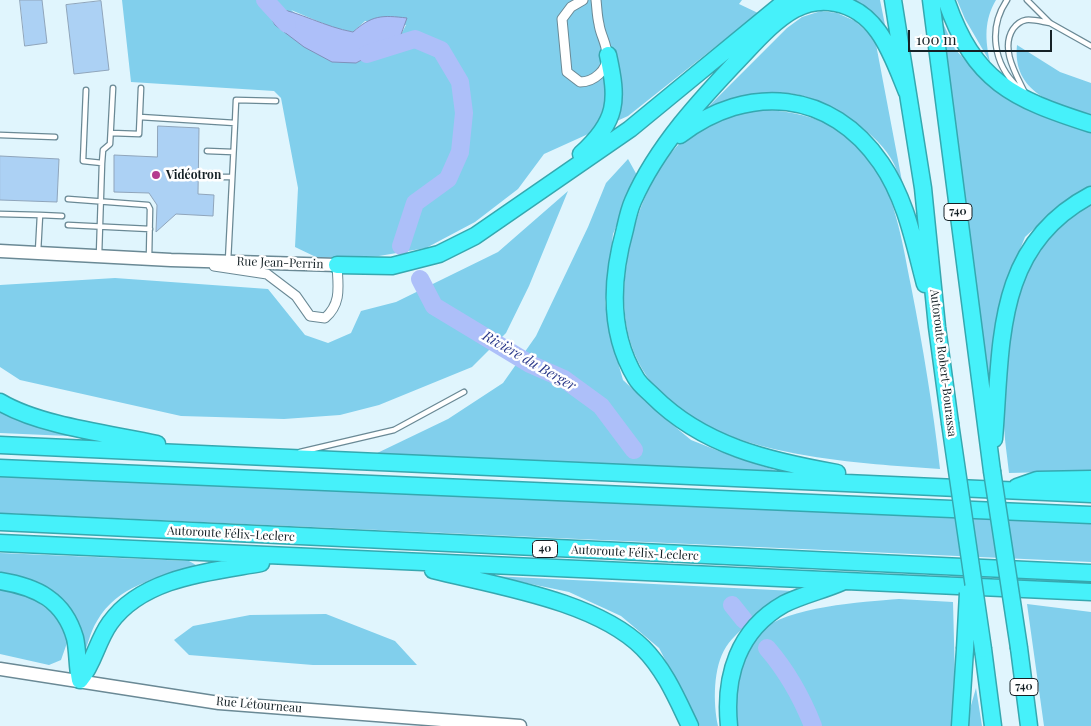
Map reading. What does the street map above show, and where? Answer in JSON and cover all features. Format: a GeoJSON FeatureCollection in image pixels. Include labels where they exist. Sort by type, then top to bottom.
{"type":"FeatureCollection","features":[{"type":"Feature","properties":{"kind":"highway"},"geometry":{"type":"LineString","coordinates":[[337,265],[392,266],[439,254],[475,236],[630,129],[788,0]]}},
{"type":"Feature","properties":{"kind":"highway","name":"Autoroute Robert-Bourassa"},"geometry":{"type":"LineString","coordinates":[[893,0],[923,188],[937,327],[993,726]]}},
{"type":"Feature","properties":{"kind":"highway","name":"740"},"geometry":{"type":"LineString","coordinates":[[931,0],[990,424],[992,471],[1031,726]]}},
{"type":"Feature","properties":{"kind":"highway"},"geometry":{"type":"LineString","coordinates":[[946,0],[963,40],[977,62],[995,81],[1024,100],[1091,124]]}},
{"type":"Feature","properties":{"kind":"highway"},"geometry":{"type":"LineString","coordinates":[[906,486],[788,465],[718,443],[670,413],[636,379],[619,341],[614,292],[618,259],[632,202],[667,146],[709,91],[783,17],[811,3],[825,2],[844,5],[870,21],[886,44],[907,92]]}},
{"type":"Feature","properties":{"kind":"highway"},"geometry":{"type":"LineString","coordinates":[[524,202],[598,138],[613,110],[615,97],[608,56]]}},
{"type":"Feature","properties":{"kind":"highway"},"geometry":{"type":"LineString","coordinates":[[667,146],[700,120],[714,113],[766,100],[810,106],[851,130],[881,163],[902,202],[937,327]]}},
{"type":"Feature","properties":{"kind":"highway"},"geometry":{"type":"LineString","coordinates":[[990,424],[998,360],[1010,294],[1022,264],[1032,246],[1051,222],[1069,206],[1091,195]]}},
{"type":"Feature","properties":{"kind":"highway"},"geometry":{"type":"LineString","coordinates":[[0,402],[9,407],[53,422],[203,454]]}},
{"type":"Feature","properties":{"kind":"highway"},"geometry":{"type":"LineString","coordinates":[[0,445],[1091,494]]}},
{"type":"Feature","properties":{"kind":"highway"},"geometry":{"type":"LineString","coordinates":[[0,468],[1091,514]]}},
{"type":"Feature","properties":{"kind":"highway"},"geometry":{"type":"LineString","coordinates":[[1010,490],[1037,480],[1091,479]]}},
{"type":"Feature","properties":{"kind":"highway","name":"Autoroute Félix-Leclerc"},"geometry":{"type":"LineString","coordinates":[[0,522],[1091,574]]}},
{"type":"Feature","properties":{"kind":"highway"},"geometry":{"type":"LineString","coordinates":[[0,543],[1091,592]]}},
{"type":"Feature","properties":{"kind":"highway"},"geometry":{"type":"LineString","coordinates":[[960,726],[970,556]]}},
{"type":"Feature","properties":{"kind":"highway"},"geometry":{"type":"LineString","coordinates":[[80,680],[91,667],[98,644],[111,622],[125,606],[143,593],[172,582],[293,557]]}},
{"type":"Feature","properties":{"kind":"highway"},"geometry":{"type":"LineString","coordinates":[[400,562],[519,592],[609,622],[628,635],[655,662],[664,674],[690,726]]}},
{"type":"Feature","properties":{"kind":"highway"},"geometry":{"type":"LineString","coordinates":[[729,726],[726,702],[730,674],[738,652],[753,629],[785,604],[847,580]]}},
{"type":"Feature","properties":{"kind":"highway"},"geometry":{"type":"LineString","coordinates":[[0,581],[39,591],[58,604],[75,640],[76,664],[80,680]]}},
{"type":"Feature","properties":{"kind":"street"},"geometry":{"type":"LineString","coordinates":[[584,0],[571,7],[562,19],[567,72],[580,82],[588,82],[596,78],[603,70],[608,56],[599,25],[596,0]]}},
{"type":"Feature","properties":{"kind":"street","name":"Rue Jean-Perrin"},"geometry":{"type":"LineString","coordinates":[[0,251],[172,260],[337,265],[338,290],[334,309],[324,318],[310,316],[296,296],[267,274],[172,260]]}},
{"type":"Feature","properties":{"kind":"street","name":"Rue Létourneau"},"geometry":{"type":"LineString","coordinates":[[0,669],[219,702],[520,726]]}},
{"type":"Feature","properties":{"kind":"lane"},"geometry":{"type":"LineString","coordinates":[[1007,0],[996,21],[995,44],[999,60],[1012,81],[1025,94],[1047,109]]}},
{"type":"Feature","properties":{"kind":"lane"},"geometry":{"type":"LineString","coordinates":[[1027,0],[1050,23],[1091,46]]}},
{"type":"Feature","properties":{"kind":"lane"},"geometry":{"type":"LineString","coordinates":[[1025,94],[1012,68],[1008,46],[1012,32],[1018,24],[1025,20],[1050,23]]}},
{"type":"Feature","properties":{"kind":"lane"},"geometry":{"type":"LineString","coordinates":[[98,256],[103,150],[110,144],[113,88]]}},
{"type":"Feature","properties":{"kind":"lane"},"geometry":{"type":"LineString","coordinates":[[111,133],[139,134],[141,88]]}},
{"type":"Feature","properties":{"kind":"lane"},"geometry":{"type":"LineString","coordinates":[[86,90],[83,162],[102,163]]}},
{"type":"Feature","properties":{"kind":"lane"},"geometry":{"type":"LineString","coordinates":[[228,262],[236,100],[276,101]]}},
{"type":"Feature","properties":{"kind":"lane"},"geometry":{"type":"LineString","coordinates":[[140,117],[235,123]]}},
{"type":"Feature","properties":{"kind":"lane"},"geometry":{"type":"LineString","coordinates":[[0,135],[55,138]]}},
{"type":"Feature","properties":{"kind":"lane"},"geometry":{"type":"LineString","coordinates":[[207,151],[233,152]]}},
{"type":"Feature","properties":{"kind":"lane"},"geometry":{"type":"LineString","coordinates":[[206,177],[232,177]]}},
{"type":"Feature","properties":{"kind":"lane"},"geometry":{"type":"LineString","coordinates":[[68,200],[148,205],[150,229],[149,259]]}},
{"type":"Feature","properties":{"kind":"lane"},"geometry":{"type":"LineString","coordinates":[[0,214],[62,216]]}},
{"type":"Feature","properties":{"kind":"lane"},"geometry":{"type":"LineString","coordinates":[[38,253],[40,215]]}},
{"type":"Feature","properties":{"kind":"lane"},"geometry":{"type":"LineString","coordinates":[[68,225],[150,229]]}},
{"type":"Feature","properties":{"kind":"lane"},"geometry":{"type":"LineString","coordinates":[[274,457],[394,430],[464,392]]}},
{"type":"Feature","properties":{"kind":"shaded area"},"geometry":{"type":"Polygon","coordinates":[[[122,0],[742,0],[739,4],[758,13],[628,116],[544,154],[518,189],[475,222],[426,248],[379,256],[318,258],[295,247],[298,188],[281,98],[274,91],[131,82],[122,0]],[[291,10],[356,63],[398,40],[406,25],[365,21],[353,32],[334,28],[291,10]]]}},
{"type":"Feature","properties":{"kind":"shaded area"},"geometry":{"type":"Polygon","coordinates":[[[850,0],[880,0],[886,30],[874,14],[850,0]]]}},
{"type":"Feature","properties":{"kind":"shaded area"},"geometry":{"type":"Polygon","coordinates":[[[957,0],[996,0],[989,15],[987,30],[990,62],[965,19],[957,0]]]}},
{"type":"Feature","properties":{"kind":"shaded area"},"geometry":{"type":"Polygon","coordinates":[[[272,7],[353,32],[372,19],[384,17],[407,18],[399,40],[356,63],[332,62],[304,47],[275,25],[266,9],[272,7]]]}},
{"type":"Feature","properties":{"kind":"shaded area"},"geometry":{"type":"Polygon","coordinates":[[[821,11],[837,13],[855,21],[875,39],[905,197],[894,164],[877,141],[837,110],[822,103],[794,94],[773,93],[751,96],[708,107],[787,28],[802,17],[821,11]]]}},
{"type":"Feature","properties":{"kind":"shaded area"},"geometry":{"type":"Polygon","coordinates":[[[941,19],[955,49],[986,83],[1020,104],[1091,131],[1091,189],[1064,201],[1025,237],[1003,292],[988,379],[942,40],[941,19]]]}},
{"type":"Feature","properties":{"kind":"shaded area"},"geometry":{"type":"Polygon","coordinates":[[[1017,45],[1060,72],[1091,83],[1091,117],[1050,101],[1029,85],[1021,75],[1017,61],[1017,45]]]}},
{"type":"Feature","properties":{"kind":"shaded area"},"geometry":{"type":"Polygon","coordinates":[[[742,109],[793,113],[825,123],[854,141],[876,168],[891,200],[904,251],[920,332],[940,469],[825,458],[767,447],[714,429],[671,402],[640,364],[625,312],[630,245],[638,215],[652,182],[671,153],[682,141],[694,132],[742,109]]]}},
{"type":"Feature","properties":{"kind":"shaded area"},"geometry":{"type":"Polygon","coordinates":[[[628,159],[638,177],[613,234],[605,302],[609,331],[623,380],[691,440],[734,457],[781,472],[371,456],[448,419],[503,383],[536,336],[588,227],[606,183],[628,159]]]}},
{"type":"Feature","properties":{"kind":"shaded area"},"geometry":{"type":"Polygon","coordinates":[[[568,191],[529,286],[506,333],[472,367],[379,405],[340,415],[284,419],[181,416],[20,380],[0,367],[0,285],[115,278],[268,289],[305,335],[328,343],[351,333],[361,311],[396,302],[498,252],[568,191]]]}},
{"type":"Feature","properties":{"kind":"shaded area"},"geometry":{"type":"Polygon","coordinates":[[[1091,203],[1091,471],[1009,473],[1004,420],[1006,371],[1011,324],[1022,279],[1030,259],[1045,237],[1064,221],[1091,203]]]}},
{"type":"Feature","properties":{"kind":"shaded area"},"geometry":{"type":"Polygon","coordinates":[[[0,406],[91,437],[0,433],[0,406]]]}},
{"type":"Feature","properties":{"kind":"shaded area"},"geometry":{"type":"Polygon","coordinates":[[[0,475],[1091,523],[1091,562],[0,513],[0,475]]]}},
{"type":"Feature","properties":{"kind":"shaded area"},"geometry":{"type":"Polygon","coordinates":[[[0,553],[189,561],[196,565],[192,569],[139,585],[115,599],[105,609],[95,625],[82,660],[81,631],[73,615],[65,607],[43,594],[0,574],[0,553]]]}},
{"type":"Feature","properties":{"kind":"shaded area"},"geometry":{"type":"Polygon","coordinates":[[[493,576],[794,591],[768,606],[739,632],[726,647],[716,675],[715,707],[718,726],[700,726],[659,648],[621,616],[569,592],[493,576]]]}},
{"type":"Feature","properties":{"kind":"shaded area"},"geometry":{"type":"Polygon","coordinates":[[[0,586],[32,598],[55,615],[68,640],[61,660],[49,665],[0,654],[0,586]]]}},
{"type":"Feature","properties":{"kind":"shaded area"},"geometry":{"type":"Polygon","coordinates":[[[899,599],[953,602],[955,680],[952,726],[735,726],[736,690],[742,663],[752,640],[759,632],[772,623],[806,611],[846,604],[899,599]]]}},
{"type":"Feature","properties":{"kind":"shaded area"},"geometry":{"type":"Polygon","coordinates":[[[1027,604],[1091,612],[1091,726],[1044,726],[1027,604]]]}},
{"type":"Feature","properties":{"kind":"shaded area"},"geometry":{"type":"Polygon","coordinates":[[[326,614],[395,641],[417,665],[313,665],[189,655],[174,640],[193,626],[250,615],[326,614]]]}},
{"type":"Feature","properties":{"kind":"shaded area"},"geometry":{"type":"Polygon","coordinates":[[[976,688],[982,726],[965,726],[976,688]]]}},
{"type":"Feature","properties":{"kind":"building"},"geometry":{"type":"Polygon","coordinates":[[[20,0],[42,0],[47,43],[25,46],[20,0]]]}},
{"type":"Feature","properties":{"kind":"building"},"geometry":{"type":"Polygon","coordinates":[[[101,1],[109,70],[74,74],[66,5],[101,1]]]}},
{"type":"Feature","properties":{"kind":"building","name":"Vidéotron"},"geometry":{"type":"Polygon","coordinates":[[[158,126],[199,128],[198,194],[214,195],[213,216],[176,214],[156,232],[157,205],[149,193],[114,192],[114,155],[157,157],[158,126]]]}},
{"type":"Feature","properties":{"kind":"building"},"geometry":{"type":"Polygon","coordinates":[[[0,156],[59,159],[57,202],[0,200],[0,156]]]}},
{"type":"Feature","properties":{"kind":"waterway","name":"Rivière du Berger"},"geometry":{"type":"LineString","coordinates":[[265,0],[287,24]]}},
{"type":"Feature","properties":{"kind":"waterway","name":"Rivière du Berger"},"geometry":{"type":"LineString","coordinates":[[367,54],[415,39],[441,50],[460,82],[464,113],[460,152],[448,179],[415,203],[401,246]]}},
{"type":"Feature","properties":{"kind":"waterway","name":"Rivière du Berger"},"geometry":{"type":"LineString","coordinates":[[420,279],[434,306],[530,364],[564,379],[601,406],[634,450]]}},
{"type":"Feature","properties":{"kind":"waterway","name":"Rivière du Berger"},"geometry":{"type":"LineString","coordinates":[[732,605],[744,620]]}},
{"type":"Feature","properties":{"kind":"waterway","name":"Rivière du Berger"},"geometry":{"type":"LineString","coordinates":[[767,648],[793,685],[813,726]]}},
{"type":"Feature","properties":{"kind":"place","name":"Vidéotron"},"geometry":{"type":"Point","coordinates":[156,175]}}]}
